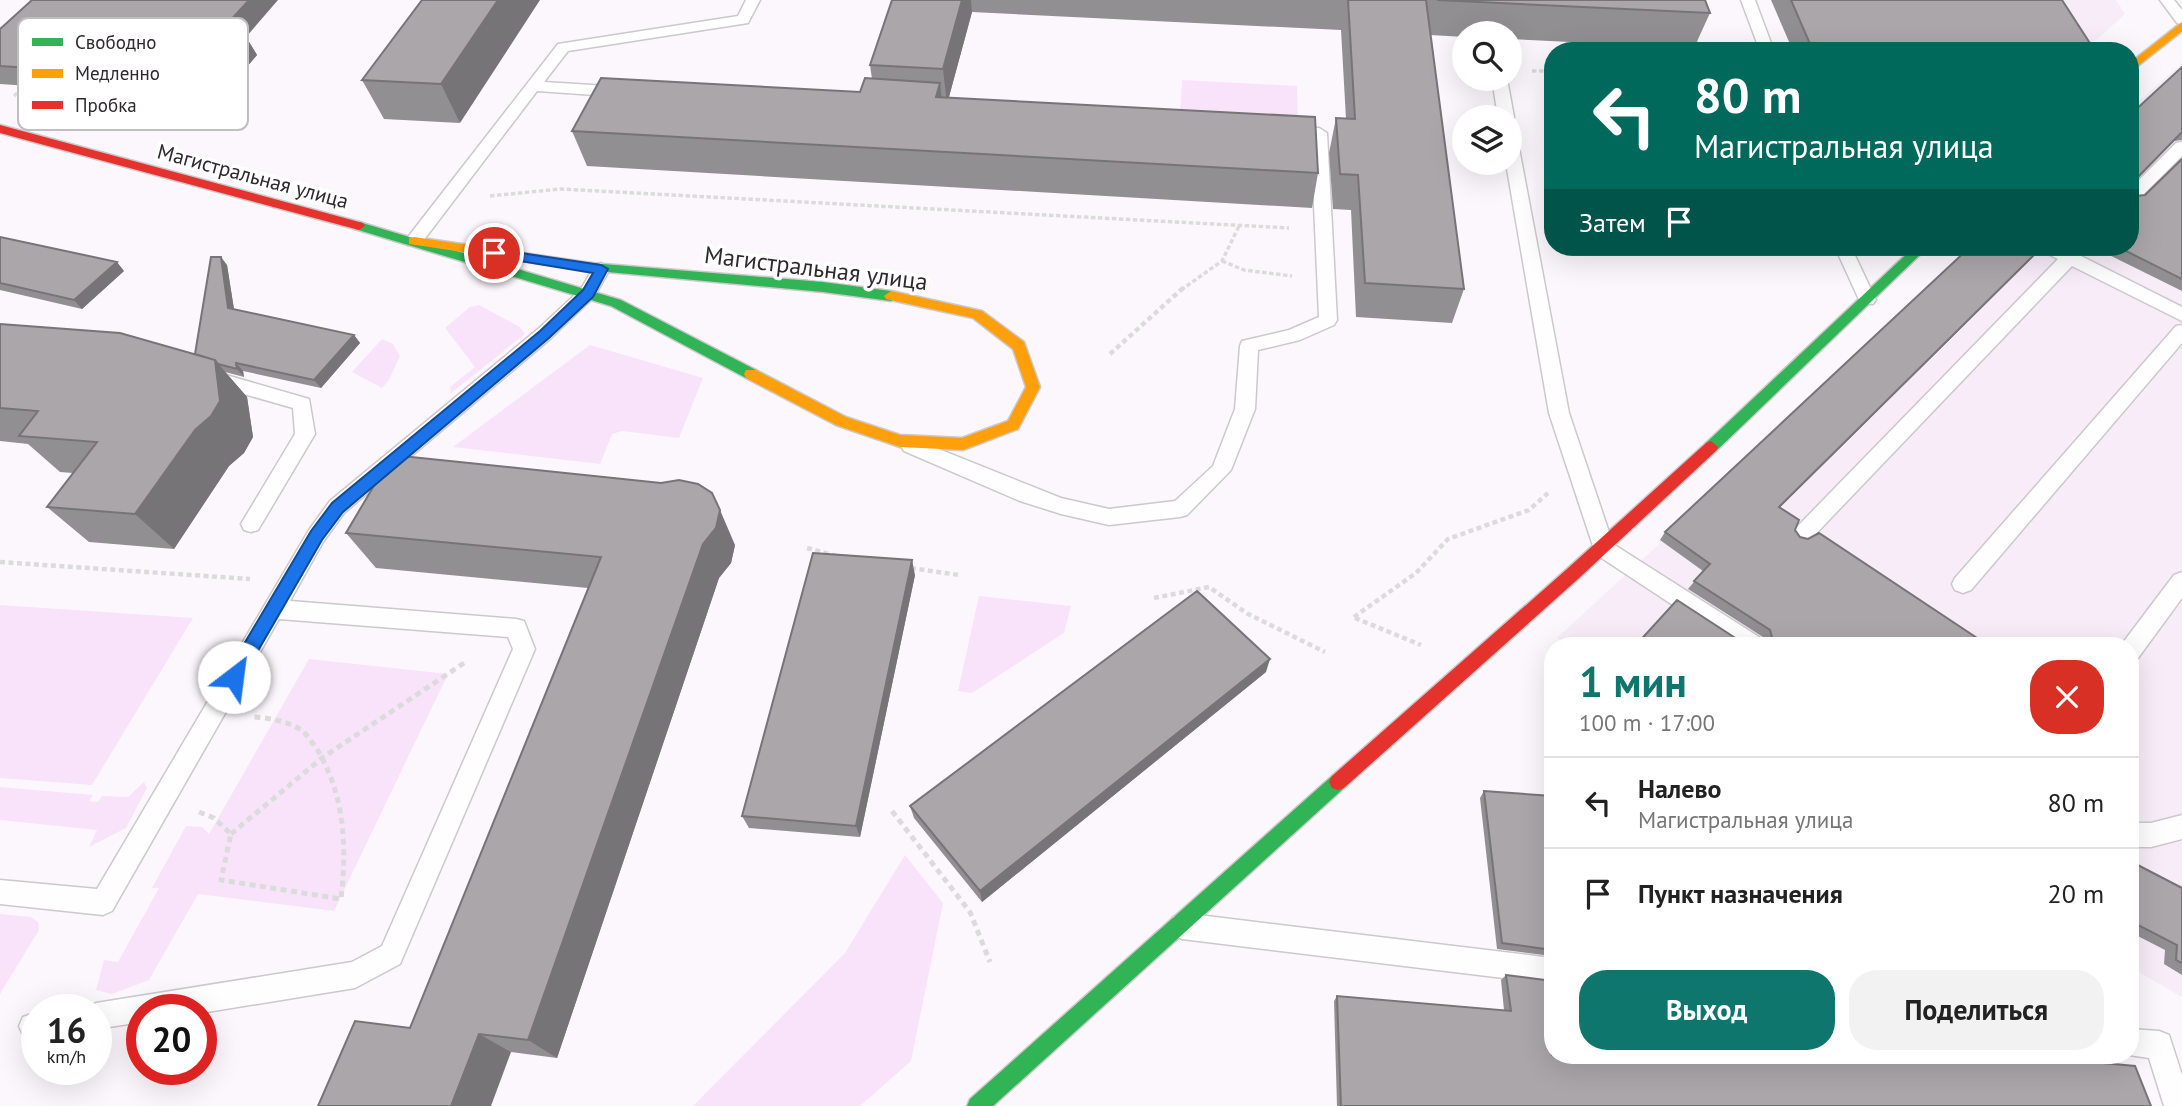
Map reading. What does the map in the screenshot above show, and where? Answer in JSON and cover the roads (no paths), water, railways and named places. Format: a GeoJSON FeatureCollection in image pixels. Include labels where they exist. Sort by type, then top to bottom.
{"type":"FeatureCollection","features":[{"type":"Feature","properties":{"kind":"street"},"geometry":{"type":"LineString","coordinates":[[2139,61],[2182,25]]}},
{"type":"Feature","properties":{"kind":"street","name":"Магистральная улица"},"geometry":{"type":"LineString","coordinates":[[0,129],[414,241],[588,293],[616,303],[841,421],[900,441],[963,444],[1013,425],[1033,387],[1019,346],[977,314],[918,300],[823,287],[601,269],[414,241]]}},
{"type":"Feature","properties":{"kind":"street"},"geometry":{"type":"LineString","coordinates":[[977,1106],[1545,596],[1604,550],[1913,256]]}},
{"type":"Feature","properties":{"kind":"lane"},"geometry":{"type":"LineString","coordinates":[[414,241],[563,47],[743,20],[753,0]]}},
{"type":"Feature","properties":{"kind":"lane"},"geometry":{"type":"LineString","coordinates":[[1748,0],[1764,42]]}},
{"type":"Feature","properties":{"kind":"lane"},"geometry":{"type":"LineString","coordinates":[[2167,0],[2182,19]]}},
{"type":"Feature","properties":{"kind":"lane"},"geometry":{"type":"LineString","coordinates":[[531,86],[641,93]]}},
{"type":"Feature","properties":{"kind":"lane"},"geometry":{"type":"LineString","coordinates":[[900,441],[1027,495],[1061,506],[1109,517],[1180,509],[1221,470],[1245,409],[1250,346],[1294,335],[1328,320],[1319,133],[1275,131]]}},
{"type":"Feature","properties":{"kind":"lane"},"geometry":{"type":"LineString","coordinates":[[2139,189],[2182,147]]}},
{"type":"Feature","properties":{"kind":"lane"},"geometry":{"type":"LineString","coordinates":[[1516,175],[1559,413],[1604,550],[1740,637]]}},
{"type":"Feature","properties":{"kind":"lane"},"geometry":{"type":"LineString","coordinates":[[1847,256],[1867,300]]}},
{"type":"Feature","properties":{"kind":"lane"},"geometry":{"type":"LineString","coordinates":[[1801,536],[2071,256]]}},
{"type":"Feature","properties":{"kind":"lane"},"geometry":{"type":"LineString","coordinates":[[2082,256],[2182,315]]}},
{"type":"Feature","properties":{"kind":"lane"},"geometry":{"type":"LineString","coordinates":[[0,892],[103,902],[316,536],[337,507],[544,334],[588,293],[601,269]]}},
{"type":"Feature","properties":{"kind":"lane"},"geometry":{"type":"LineString","coordinates":[[1964,584],[2182,331]]}},
{"type":"Feature","properties":{"kind":"lane"},"geometry":{"type":"LineString","coordinates":[[197,374],[302,404],[305,434],[251,524]]}},
{"type":"Feature","properties":{"kind":"lane"},"geometry":{"type":"LineString","coordinates":[[2139,640],[2182,581]]}},
{"type":"Feature","properties":{"kind":"lane"},"geometry":{"type":"LineString","coordinates":[[112,1013],[355,975],[391,956],[524,649],[516,628],[274,609]]}},
{"type":"Feature","properties":{"kind":"lane"},"geometry":{"type":"LineString","coordinates":[[2139,835],[2151,835],[2182,827]]}},
{"type":"Feature","properties":{"kind":"lane"},"geometry":{"type":"LineString","coordinates":[[1177,925],[1544,970]]}},
{"type":"Feature","properties":{"kind":"lane"},"geometry":{"type":"LineString","coordinates":[[2139,1043],[2159,1045],[2178,1106]]}}]}
